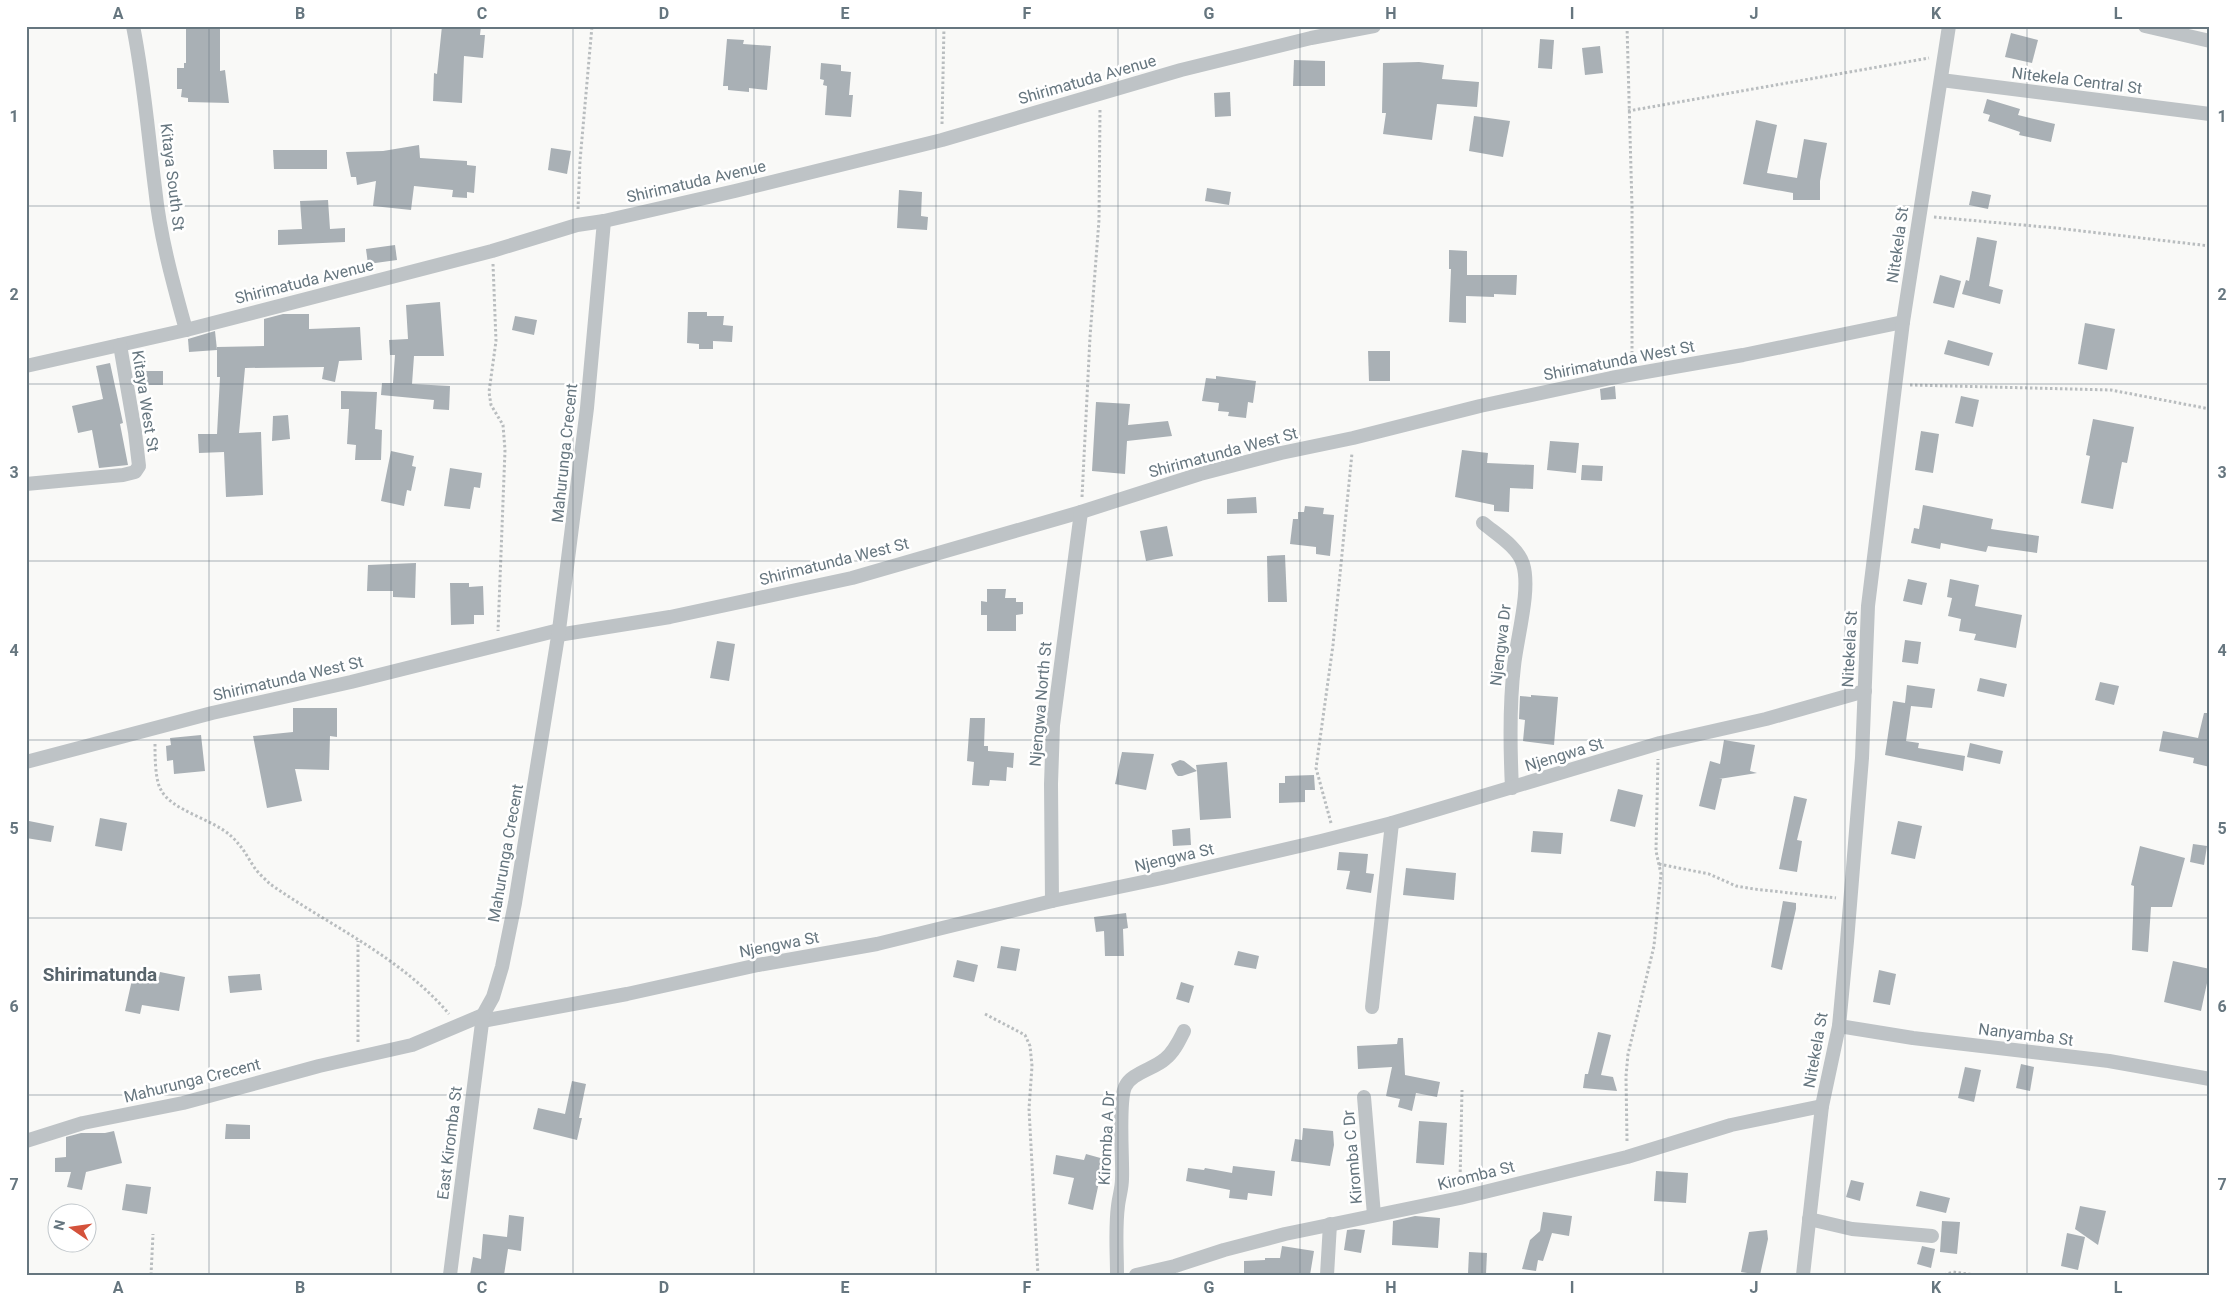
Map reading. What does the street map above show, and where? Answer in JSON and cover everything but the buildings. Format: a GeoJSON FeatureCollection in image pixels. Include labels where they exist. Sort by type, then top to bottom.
{"type":"FeatureCollection","features":[{"type":"Feature","properties":{"kind":"street","name":"Kitaya South St"},"geometry":{"type":"LineString","coordinates":[[133,26],[148,119],[155,189],[166,258],[186,330]]}},
{"type":"Feature","properties":{"kind":"street","name":"Shirimatuda Avenue"},"geometry":{"type":"LineString","coordinates":[[26,366],[186,330],[492,251],[577,225],[604,221],[942,140],[1181,70],[1311,38],[1374,26]]}},
{"type":"Feature","properties":{"kind":"street","name":"Nitekela St"},"geometry":{"type":"LineString","coordinates":[[1803,1275],[1822,1106],[1838,1026],[1851,900],[1868,606],[1903,322],[1949,26]]}},
{"type":"Feature","properties":{"kind":"street"},"geometry":{"type":"LineString","coordinates":[[2145,26],[2210,41]]}},
{"type":"Feature","properties":{"kind":"street","name":"Nitekela Central St"},"geometry":{"type":"LineString","coordinates":[[1941,80],[2210,114]]}},
{"type":"Feature","properties":{"kind":"street","name":"Mahurunga Crecent"},"geometry":{"type":"LineString","coordinates":[[26,1141],[83,1123],[183,1103],[412,1045],[483,1018],[493,997],[502,967],[516,903],[558,632],[586,418],[604,221]]}},
{"type":"Feature","properties":{"kind":"street","name":"Shirimatunda West St"},"geometry":{"type":"LineString","coordinates":[[26,762],[154,728],[558,632],[670,617],[852,578],[1081,512],[1200,474],[1480,406],[1632,374],[1903,322]]}},
{"type":"Feature","properties":{"kind":"street","name":"Kitaya West St"},"geometry":{"type":"LineString","coordinates":[[26,484],[123,476],[135,472],[139,466],[136,432],[120,345]]}},
{"type":"Feature","properties":{"kind":"street","name":"Njengwa North St"},"geometry":{"type":"LineString","coordinates":[[1052,901],[1051,784],[1053,725],[1081,512]]}},
{"type":"Feature","properties":{"kind":"street","name":"Njengwa Dr"},"geometry":{"type":"LineString","coordinates":[[1483,523],[1513,549],[1523,561],[1526,576],[1514,665],[1509,722],[1512,788]]}},
{"type":"Feature","properties":{"kind":"street","name":"Njengwa St"},"geometry":{"type":"LineString","coordinates":[[483,1018],[627,994],[758,965],[877,944],[1052,901],[1335,838],[1512,788],[1660,743],[1766,719],[1864,692]]}},
{"type":"Feature","properties":{"kind":"street"},"geometry":{"type":"LineString","coordinates":[[1372,1007],[1392,823]]}},
{"type":"Feature","properties":{"kind":"street","name":"East Kiromba St"},"geometry":{"type":"LineString","coordinates":[[450,1275],[483,1018]]}},
{"type":"Feature","properties":{"kind":"street","name":"Nanyamba St"},"geometry":{"type":"LineString","coordinates":[[1838,1026],[1913,1038],[2109,1061],[2210,1079]]}},
{"type":"Feature","properties":{"kind":"street","name":"Kiromba A Dr"},"geometry":{"type":"LineString","coordinates":[[1117,1275],[1117,1227],[1122,1182],[1125,1086],[1132,1078],[1167,1058],[1176,1048],[1184,1031]]}},
{"type":"Feature","properties":{"kind":"street","name":"Kiromba C Dr"},"geometry":{"type":"LineString","coordinates":[[1364,1097],[1374,1215]]}},
{"type":"Feature","properties":{"kind":"street","name":"Kiromba St"},"geometry":{"type":"LineString","coordinates":[[1136,1275],[1176,1266],[1224,1250],[1285,1234],[1460,1198],[1627,1157],[1731,1125],[1822,1106]]}},
{"type":"Feature","properties":{"kind":"street"},"geometry":{"type":"LineString","coordinates":[[1809,1219],[1852,1229],[1932,1236]]}},
{"type":"Feature","properties":{"kind":"street"},"geometry":{"type":"LineString","coordinates":[[1327,1275],[1330,1224]]}},
{"type":"Feature","properties":{"kind":"path"},"geometry":{"type":"LineString","coordinates":[[577,225],[580,161],[592,26]]}},
{"type":"Feature","properties":{"kind":"path"},"geometry":{"type":"LineString","coordinates":[[942,140],[944,26]]}},
{"type":"Feature","properties":{"kind":"path"},"geometry":{"type":"LineString","coordinates":[[1627,26],[1632,206],[1632,374]]}},
{"type":"Feature","properties":{"kind":"path"},"geometry":{"type":"LineString","coordinates":[[1628,111],[1945,55]]}},
{"type":"Feature","properties":{"kind":"path"},"geometry":{"type":"LineString","coordinates":[[1081,512],[1090,337],[1099,220],[1100,93]]}},
{"type":"Feature","properties":{"kind":"path"},"geometry":{"type":"LineString","coordinates":[[1919,216],[2056,228],[2210,246]]}},
{"type":"Feature","properties":{"kind":"path"},"geometry":{"type":"LineString","coordinates":[[492,251],[496,342],[489,392],[491,405],[503,425],[505,450],[498,646]]}},
{"type":"Feature","properties":{"kind":"path"},"geometry":{"type":"LineString","coordinates":[[1895,384],[2111,390],[2210,409]]}},
{"type":"Feature","properties":{"kind":"path"},"geometry":{"type":"LineString","coordinates":[[1335,838],[1316,768],[1333,645],[1353,438]]}},
{"type":"Feature","properties":{"kind":"path"},"geometry":{"type":"LineString","coordinates":[[154,728],[156,768],[160,790],[178,807],[208,820],[230,835],[245,850],[255,868],[270,884],[296,903],[358,940],[405,972],[432,995],[459,1027]]}},
{"type":"Feature","properties":{"kind":"path"},"geometry":{"type":"LineString","coordinates":[[1627,1157],[1626,1076],[1628,1054],[1654,946],[1661,874],[1656,851],[1656,801],[1660,743]]}},
{"type":"Feature","properties":{"kind":"path"},"geometry":{"type":"LineString","coordinates":[[1658,864],[1709,874],[1736,886],[1851,900]]}},
{"type":"Feature","properties":{"kind":"path"},"geometry":{"type":"LineString","coordinates":[[358,940],[358,1058]]}},
{"type":"Feature","properties":{"kind":"path"},"geometry":{"type":"LineString","coordinates":[[985,1014],[1025,1035],[1030,1046],[1032,1066],[1029,1109],[1038,1275]]}},
{"type":"Feature","properties":{"kind":"path"},"geometry":{"type":"LineString","coordinates":[[1460,1198],[1462,1090]]}},
{"type":"Feature","properties":{"kind":"path"},"geometry":{"type":"LineString","coordinates":[[151,1275],[153,1234]]}},
{"type":"Feature","properties":{"kind":"path"},"geometry":{"type":"LineString","coordinates":[[1944,1275],[1953,1272],[1975,1275]]}},
{"type":"Feature","properties":{"kind":"district","name":"Shirimatunda"},"geometry":{"type":"Point","coordinates":[100,974]}}]}
